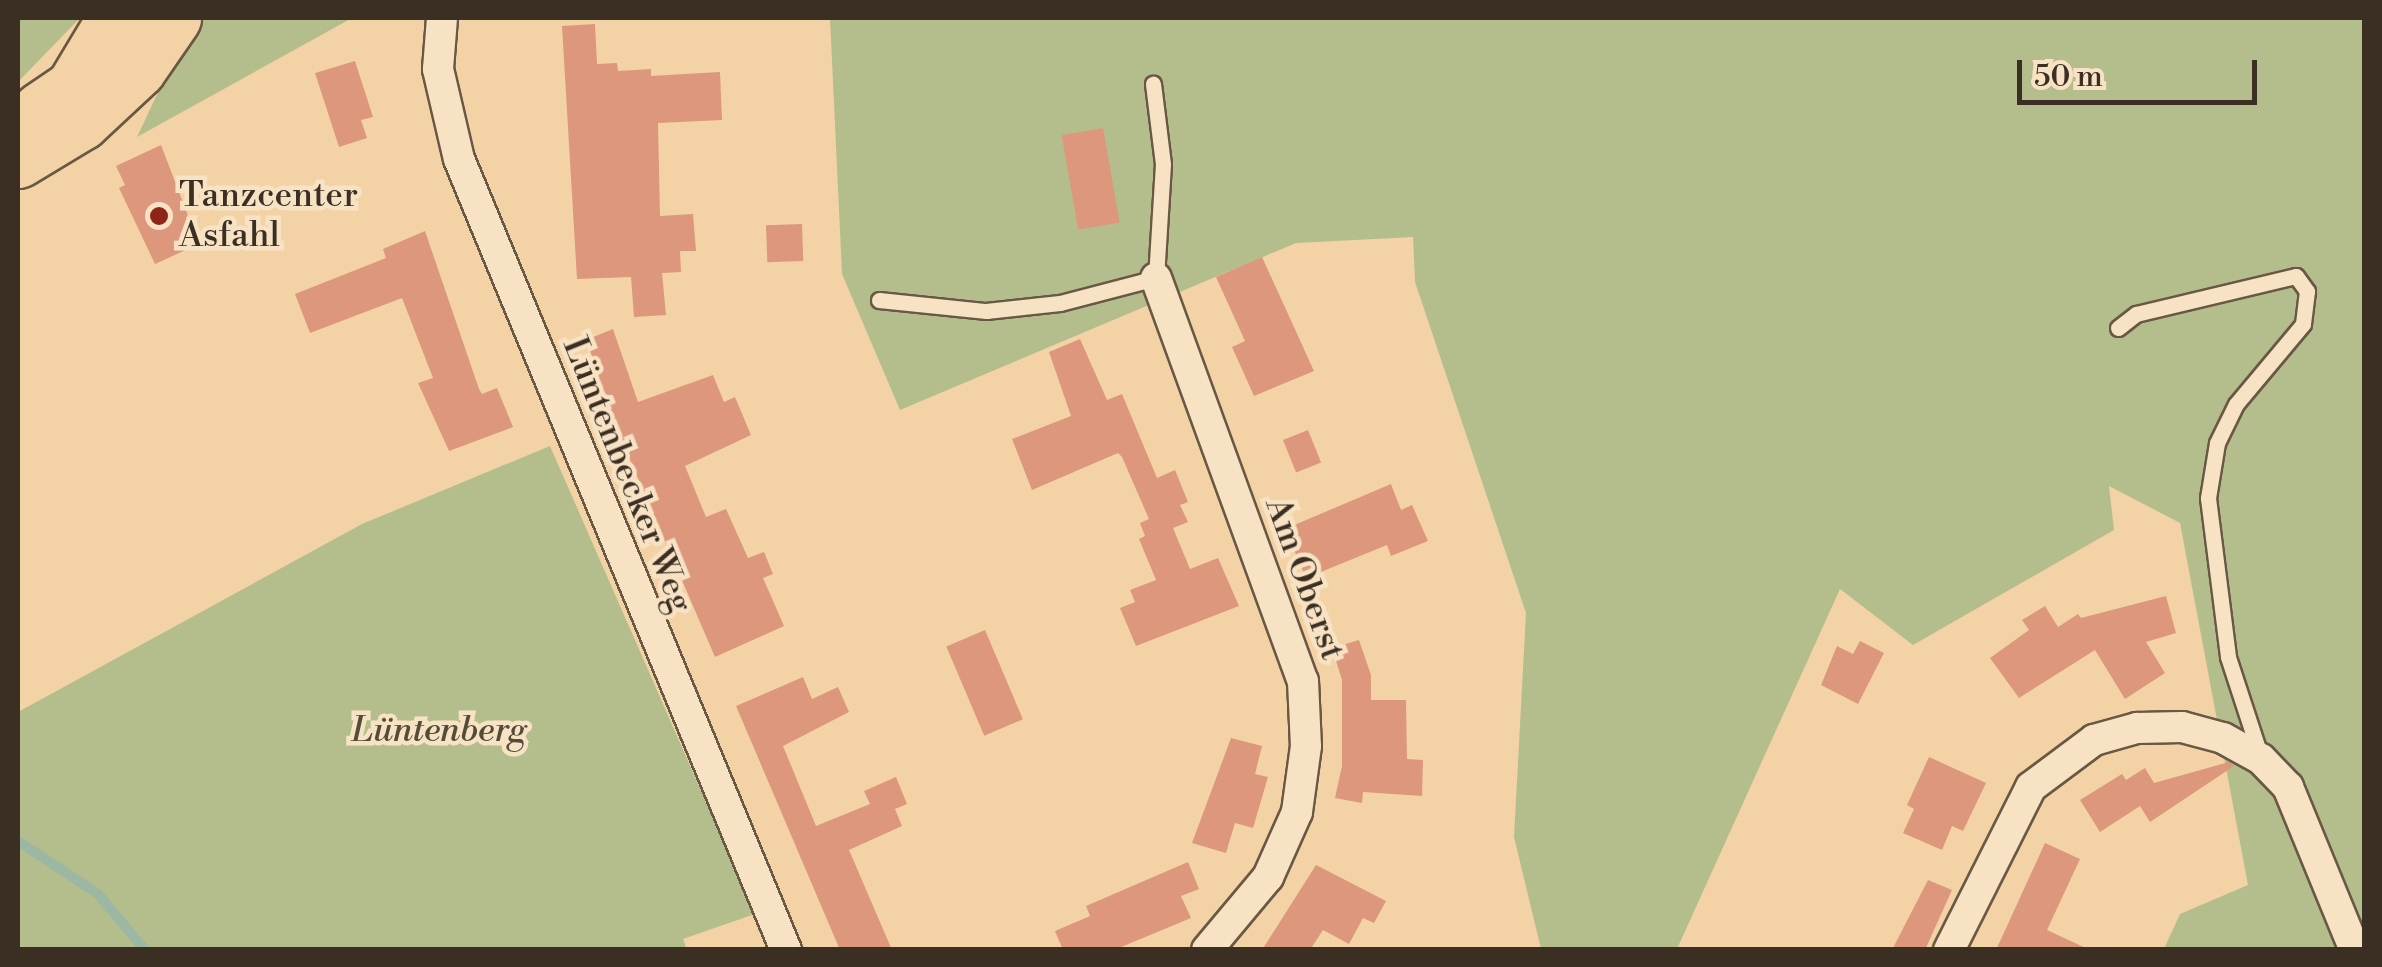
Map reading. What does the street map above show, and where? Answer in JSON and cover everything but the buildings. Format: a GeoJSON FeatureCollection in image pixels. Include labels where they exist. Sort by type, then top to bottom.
{"type":"FeatureCollection","features":[{"type":"Feature","properties":{"kind":"highway"},"geometry":{"type":"LineString","coordinates":[[18,123],[73,88],[115,18]]}},
{"type":"Feature","properties":{"kind":"highway"},"geometry":{"type":"LineString","coordinates":[[18,160],[82,122],[138,69],[172,18]]}},
{"type":"Feature","properties":{"kind":"street","name":"Lüntenbecker Weg"},"geometry":{"type":"LineString","coordinates":[[442,18],[438,68],[459,159],[786,950]]}},
{"type":"Feature","properties":{"kind":"street","name":"Am Oberst"},"geometry":{"type":"LineString","coordinates":[[1156,278],[1303,681],[1306,746],[1296,812],[1268,878],[1207,950]]}},
{"type":"Feature","properties":{"kind":"street"},"geometry":{"type":"LineString","coordinates":[[1948,950],[2006,826],[2031,786],[2060,759],[2123,732],[2182,727],[2223,738],[2262,759],[2288,786],[2355,950]]}},
{"type":"Feature","properties":{"kind":"lane"},"geometry":{"type":"LineString","coordinates":[[879,300],[986,311],[1060,304],[1156,278],[1164,164],[1153,84]]}},
{"type":"Feature","properties":{"kind":"lane"},"geometry":{"type":"LineString","coordinates":[[2118,328],[2136,314],[2296,276],[2308,292],[2303,324],[2236,404],[2216,443],[2208,498],[2228,657],[2262,759]]}},
{"type":"Feature","properties":{"kind":"green space"},"geometry":{"type":"Polygon","coordinates":[[[18,18],[80,18],[18,82],[18,18]]]}},
{"type":"Feature","properties":{"kind":"green space"},"geometry":{"type":"Polygon","coordinates":[[[193,18],[352,18],[137,137],[193,18]]]}},
{"type":"Feature","properties":{"kind":"green space"},"geometry":{"type":"Polygon","coordinates":[[[830,18],[2364,18],[2364,949],[2164,949],[2180,914],[2248,885],[2180,523],[2109,486],[2114,530],[1913,645],[1840,589],[1677,949],[1541,949],[1514,837],[1526,613],[1415,282],[1413,237],[1296,243],[900,410],[842,274],[830,18]]]}},
{"type":"Feature","properties":{"kind":"green space","name":"Lüntenberg"},"geometry":{"type":"Polygon","coordinates":[[[550,446],[755,914],[683,939],[687,950],[18,950],[18,712],[362,524],[550,446]]]}},
{"type":"Feature","properties":{"kind":"waterway"},"geometry":{"type":"LineString","coordinates":[[18,841],[98,894],[145,950]]}},
{"type":"Feature","properties":{"kind":"place","name":"Tanzcenter Asfahl"},"geometry":{"type":"Point","coordinates":[159,216]}}]}
